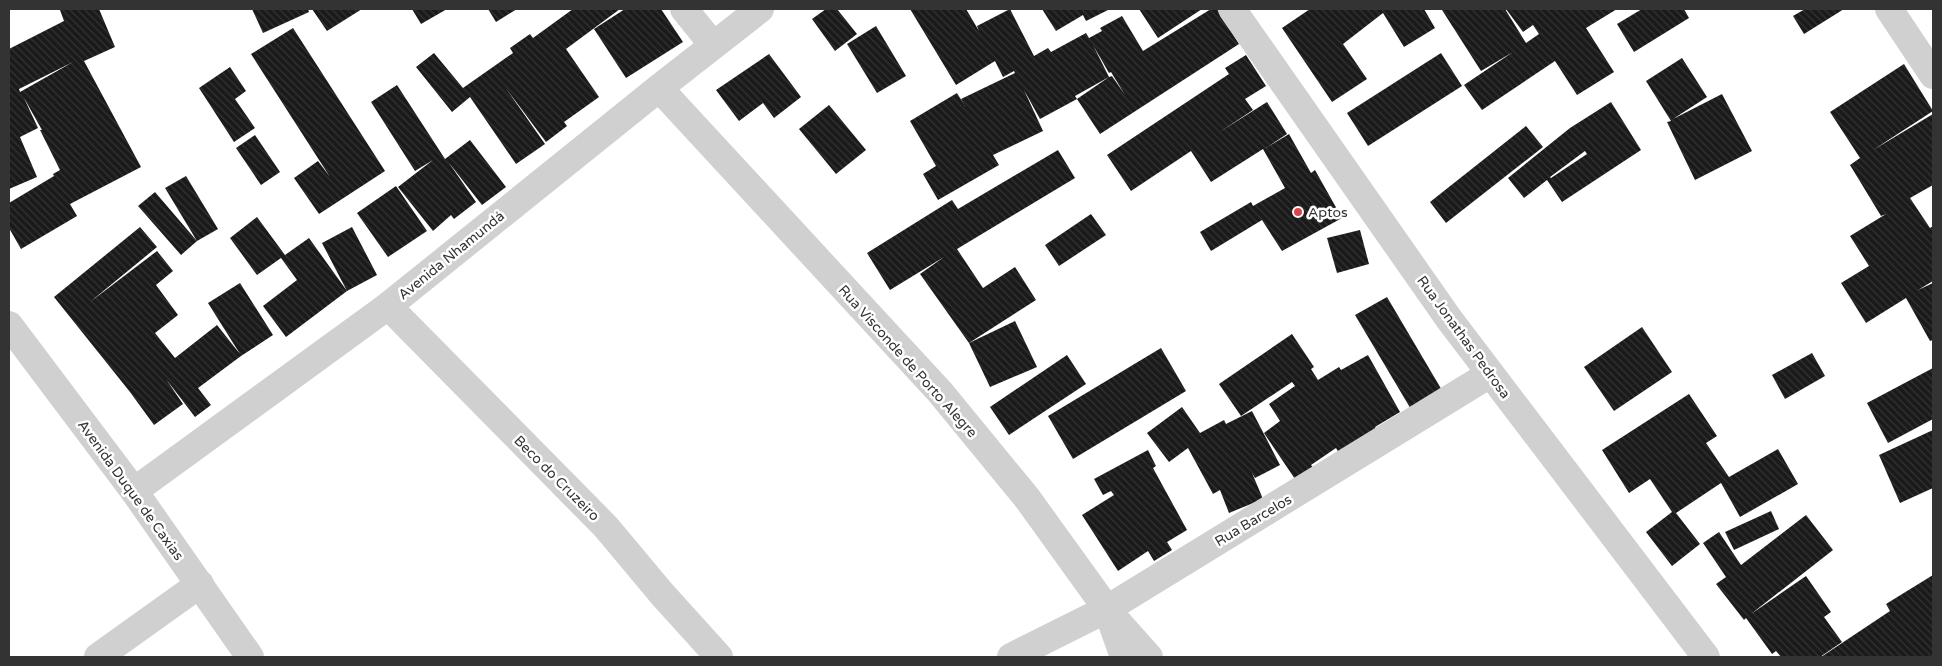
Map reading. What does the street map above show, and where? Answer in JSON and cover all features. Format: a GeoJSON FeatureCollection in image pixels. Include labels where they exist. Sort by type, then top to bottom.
{"type":"FeatureCollection","features":[{"type":"Feature","properties":{"kind":"street"},"geometry":{"type":"LineString","coordinates":[[684,9],[713,45]]}},
{"type":"Feature","properties":{"kind":"street","name":"Avenida Nhamundá"},"geometry":{"type":"LineString","coordinates":[[134,491],[388,306],[760,9]]}},
{"type":"Feature","properties":{"kind":"street","name":"Rua Jonathas Pedrosa"},"geometry":{"type":"LineString","coordinates":[[1232,9],[1449,319],[1706,657]]}},
{"type":"Feature","properties":{"kind":"street"},"geometry":{"type":"LineString","coordinates":[[1894,10],[1933,75]]}},
{"type":"Feature","properties":{"kind":"street","name":"Rua Visconde de Porto Alegre"},"geometry":{"type":"LineString","coordinates":[[659,88],[940,392],[1027,498],[1107,609],[1124,657]]}},
{"type":"Feature","properties":{"kind":"street","name":"Beco do Cruzeiro"},"geometry":{"type":"LineString","coordinates":[[388,306],[606,527],[662,594],[719,657]]}},
{"type":"Feature","properties":{"kind":"street","name":"Avenida Duque de Caxias"},"geometry":{"type":"LineString","coordinates":[[13,341],[134,491],[250,657]]}},
{"type":"Feature","properties":{"kind":"street","name":"Rua Barcelos"},"geometry":{"type":"LineString","coordinates":[[1011,657],[1107,609],[1490,374]]}},
{"type":"Feature","properties":{"kind":"street"},"geometry":{"type":"LineString","coordinates":[[98,657],[200,584]]}},
{"type":"Feature","properties":{"kind":"street"},"geometry":{"type":"LineString","coordinates":[[1107,609],[1149,657]]}},
{"type":"Feature","properties":{"kind":"building"},"geometry":{"type":"Polygon","coordinates":[[[99,9],[115,47],[84,61],[141,167],[70,204],[77,216],[21,249],[9,228],[9,203],[54,176],[53,174],[60,170],[40,130],[42,130],[24,98],[38,128],[20,137],[37,177],[9,189],[9,49],[64,21],[60,10],[99,9]],[[73,62],[19,89],[20,92],[73,62]]]}},
{"type":"Feature","properties":{"kind":"building"},"geometry":{"type":"Polygon","coordinates":[[[252,9],[308,9],[309,12],[263,33],[252,9]]]}},
{"type":"Feature","properties":{"kind":"building"},"geometry":{"type":"Polygon","coordinates":[[[312,9],[362,9],[327,31],[312,9]]]}},
{"type":"Feature","properties":{"kind":"building"},"geometry":{"type":"Polygon","coordinates":[[[412,9],[447,9],[421,24],[412,9]]]}},
{"type":"Feature","properties":{"kind":"building"},"geometry":{"type":"Polygon","coordinates":[[[488,9],[517,9],[496,22],[488,9]]]}},
{"type":"Feature","properties":{"kind":"building"},"geometry":{"type":"Polygon","coordinates":[[[573,9],[620,9],[566,49],[599,97],[564,122],[567,126],[546,142],[505,87],[545,144],[516,164],[470,97],[452,112],[416,67],[434,53],[463,88],[513,53],[510,48],[530,34],[533,38],[573,9]]]}},
{"type":"Feature","properties":{"kind":"building"},"geometry":{"type":"Polygon","coordinates":[[[625,9],[661,9],[683,42],[626,78],[594,29],[625,9]]]}},
{"type":"Feature","properties":{"kind":"building"},"geometry":{"type":"Polygon","coordinates":[[[826,9],[837,9],[857,34],[835,51],[812,19],[826,9]]]}},
{"type":"Feature","properties":{"kind":"building"},"geometry":{"type":"Polygon","coordinates":[[[910,9],[966,9],[979,31],[977,26],[1010,9],[1034,56],[1048,48],[1051,52],[1086,33],[1089,38],[1102,31],[1100,28],[1122,16],[1143,51],[1211,9],[1217,9],[1239,44],[1100,134],[1077,99],[1040,119],[1024,90],[1043,131],[993,155],[999,165],[938,200],[923,174],[936,166],[910,121],[957,93],[965,106],[961,99],[1015,73],[1014,71],[1003,77],[995,61],[956,85],[910,9]],[[1093,45],[1109,77],[1112,76],[1125,95],[1111,72],[1109,73],[1093,45]],[[1109,77],[1075,96],[1077,99],[1109,77]]]}},
{"type":"Feature","properties":{"kind":"building"},"geometry":{"type":"Polygon","coordinates":[[[1042,9],[1110,9],[1086,21],[1083,15],[1056,31],[1042,9]]]}},
{"type":"Feature","properties":{"kind":"building"},"geometry":{"type":"Polygon","coordinates":[[[1139,9],[1202,9],[1158,38],[1139,9]]]}},
{"type":"Feature","properties":{"kind":"building"},"geometry":{"type":"Polygon","coordinates":[[[1310,9],[1424,9],[1435,28],[1404,47],[1383,13],[1343,44],[1367,79],[1332,102],[1282,28],[1310,9]]]}},
{"type":"Feature","properties":{"kind":"building"},"geometry":{"type":"Polygon","coordinates":[[[1505,9],[1526,43],[1539,34],[1533,25],[1523,32],[1506,9],[1617,9],[1586,28],[1614,72],[1577,95],[1555,61],[1482,110],[1464,85],[1513,52],[1481,71],[1442,10],[1505,9]]]}},
{"type":"Feature","properties":{"kind":"building"},"geometry":{"type":"Polygon","coordinates":[[[1642,9],[1684,9],[1689,18],[1634,52],[1617,24],[1642,9]]]}},
{"type":"Feature","properties":{"kind":"building"},"geometry":{"type":"Polygon","coordinates":[[[1805,9],[1844,9],[1804,34],[1793,16],[1805,9]]]}},
{"type":"Feature","properties":{"kind":"building"},"geometry":{"type":"Polygon","coordinates":[[[876,26],[906,76],[877,93],[847,44],[876,26]]]}},
{"type":"Feature","properties":{"kind":"building"},"geometry":{"type":"Polygon","coordinates":[[[293,28],[385,171],[319,214],[294,178],[318,161],[330,177],[251,54],[293,28]]]}},
{"type":"Feature","properties":{"kind":"building"},"geometry":{"type":"Polygon","coordinates":[[[1441,53],[1462,86],[1368,146],[1347,113],[1441,53]]]}},
{"type":"Feature","properties":{"kind":"building"},"geometry":{"type":"Polygon","coordinates":[[[769,54],[801,97],[774,118],[763,103],[739,121],[716,90],[769,54]]]}},
{"type":"Feature","properties":{"kind":"building"},"geometry":{"type":"Polygon","coordinates":[[[1246,55],[1266,86],[1245,99],[1253,110],[1218,133],[1267,102],[1287,134],[1266,148],[1289,134],[1311,173],[1315,170],[1342,218],[1282,251],[1262,220],[1211,251],[1200,232],[1251,202],[1253,206],[1285,188],[1263,149],[1211,182],[1191,151],[1131,191],[1107,155],[1229,74],[1225,68],[1246,55]]]}},
{"type":"Feature","properties":{"kind":"building"},"geometry":{"type":"Polygon","coordinates":[[[1682,58],[1707,97],[1673,119],[1722,94],[1752,151],[1695,180],[1667,122],[1671,121],[1646,81],[1682,58]]]}},
{"type":"Feature","properties":{"kind":"building"},"geometry":{"type":"Polygon","coordinates":[[[1904,64],[1933,111],[1873,150],[1933,114],[1933,185],[1910,198],[1930,228],[1933,226],[1933,281],[1918,290],[1933,283],[1933,340],[1930,341],[1906,298],[1866,323],[1841,283],[1869,266],[1850,236],[1886,214],[1881,216],[1850,165],[1860,158],[1830,112],[1904,64]]]}},
{"type":"Feature","properties":{"kind":"building"},"geometry":{"type":"Polygon","coordinates":[[[230,67],[246,91],[235,99],[255,128],[234,142],[199,88],[230,67]]]}},
{"type":"Feature","properties":{"kind":"building"},"geometry":{"type":"Polygon","coordinates":[[[397,85],[445,159],[470,140],[506,187],[482,205],[449,163],[476,202],[454,219],[451,215],[433,231],[398,187],[433,160],[415,171],[371,102],[397,85]]]}},
{"type":"Feature","properties":{"kind":"building"},"geometry":{"type":"Polygon","coordinates":[[[1611,102],[1641,150],[1562,202],[1547,180],[1524,198],[1508,178],[1570,128],[1611,102]],[[1585,151],[1550,177],[1551,178],[1587,154],[1585,151]]]}},
{"type":"Feature","properties":{"kind":"building"},"geometry":{"type":"Polygon","coordinates":[[[829,105],[866,150],[836,174],[799,129],[829,105]]]}},
{"type":"Feature","properties":{"kind":"building"},"geometry":{"type":"Polygon","coordinates":[[[1526,126],[1543,147],[1446,223],[1430,202],[1526,126]]]}},
{"type":"Feature","properties":{"kind":"building"},"geometry":{"type":"Polygon","coordinates":[[[255,135],[280,172],[261,185],[236,148],[255,135]]]}},
{"type":"Feature","properties":{"kind":"building"},"geometry":{"type":"Polygon","coordinates":[[[1058,150],[1075,178],[957,249],[983,288],[1015,267],[1036,300],[969,343],[920,274],[944,257],[890,290],[867,253],[952,200],[958,209],[1058,150]]]}},
{"type":"Feature","properties":{"kind":"building"},"geometry":{"type":"Polygon","coordinates":[[[186,176],[218,229],[197,241],[165,188],[186,176]]]}},
{"type":"Feature","properties":{"kind":"building"},"geometry":{"type":"Polygon","coordinates":[[[396,186],[427,231],[388,257],[357,213],[396,186]]]}},
{"type":"Feature","properties":{"kind":"building"},"geometry":{"type":"Polygon","coordinates":[[[155,192],[197,241],[181,255],[138,206],[155,192]]]}},
{"type":"Feature","properties":{"kind":"building"},"geometry":{"type":"Polygon","coordinates":[[[1091,214],[1106,235],[1059,266],[1045,245],[1091,214]]]}},
{"type":"Feature","properties":{"kind":"building"},"geometry":{"type":"Polygon","coordinates":[[[257,217],[285,255],[309,238],[347,291],[286,337],[263,306],[297,280],[281,258],[257,275],[230,238],[257,217]]]}},
{"type":"Feature","properties":{"kind":"building"},"geometry":{"type":"Polygon","coordinates":[[[140,227],[157,247],[90,302],[157,251],[173,271],[156,285],[178,315],[155,333],[175,358],[217,325],[240,354],[208,303],[240,283],[273,335],[198,388],[211,405],[195,417],[166,379],[183,404],[154,425],[54,297],[140,227]]]}},
{"type":"Feature","properties":{"kind":"building"},"geometry":{"type":"Polygon","coordinates":[[[352,227],[377,275],[347,291],[322,243],[352,227]]]}},
{"type":"Feature","properties":{"kind":"building"},"geometry":{"type":"Polygon","coordinates":[[[1360,230],[1369,264],[1337,273],[1327,238],[1360,230]]]}},
{"type":"Feature","properties":{"kind":"building"},"geometry":{"type":"Polygon","coordinates":[[[1387,297],[1443,392],[1412,411],[1355,315],[1387,297]]]}},
{"type":"Feature","properties":{"kind":"building"},"geometry":{"type":"Polygon","coordinates":[[[1015,321],[1037,367],[990,387],[969,343],[1015,321]]]}},
{"type":"Feature","properties":{"kind":"building"},"geometry":{"type":"Polygon","coordinates":[[[1642,327],[1672,372],[1614,411],[1584,367],[1642,327]]]}},
{"type":"Feature","properties":{"kind":"building"},"geometry":{"type":"Polygon","coordinates":[[[1292,334],[1314,367],[1311,369],[1318,380],[1339,367],[1341,370],[1368,355],[1400,412],[1375,427],[1379,434],[1339,453],[1336,448],[1311,465],[1315,470],[1297,482],[1264,433],[1280,421],[1269,404],[1295,386],[1292,382],[1241,416],[1219,384],[1292,334]]]}},
{"type":"Feature","properties":{"kind":"building"},"geometry":{"type":"Polygon","coordinates":[[[1161,348],[1186,391],[1073,459],[1048,416],[1161,348]]]}},
{"type":"Feature","properties":{"kind":"building"},"geometry":{"type":"Polygon","coordinates":[[[1812,353],[1825,376],[1785,399],[1772,375],[1812,353]]]}},
{"type":"Feature","properties":{"kind":"building"},"geometry":{"type":"Polygon","coordinates":[[[1067,355],[1086,384],[1009,435],[990,407],[1067,355]]]}},
{"type":"Feature","properties":{"kind":"building"},"geometry":{"type":"Polygon","coordinates":[[[1933,368],[1933,419],[1888,443],[1867,403],[1933,368]]]}},
{"type":"Feature","properties":{"kind":"building"},"geometry":{"type":"Polygon","coordinates":[[[1689,394],[1717,436],[1706,443],[1729,477],[1778,449],[1798,484],[1740,517],[1721,483],[1676,513],[1700,544],[1672,566],[1646,532],[1672,512],[1650,479],[1629,493],[1602,450],[1689,394]]]}},
{"type":"Feature","properties":{"kind":"building"},"geometry":{"type":"Polygon","coordinates":[[[1182,407],[1200,433],[1224,420],[1226,424],[1252,411],[1280,465],[1255,478],[1252,473],[1263,499],[1229,513],[1220,490],[1213,494],[1188,448],[1169,462],[1147,433],[1182,407]]]}},
{"type":"Feature","properties":{"kind":"building"},"geometry":{"type":"Polygon","coordinates":[[[1933,430],[1933,488],[1900,503],[1879,455],[1933,430]]]}},
{"type":"Feature","properties":{"kind":"building"},"geometry":{"type":"Polygon","coordinates":[[[1148,450],[1156,466],[1153,468],[1187,530],[1167,542],[1172,550],[1154,561],[1148,551],[1118,571],[1082,515],[1114,495],[1111,491],[1103,495],[1094,479],[1148,450]]]}},
{"type":"Feature","properties":{"kind":"building"},"geometry":{"type":"Polygon","coordinates":[[[1771,511],[1779,529],[1734,550],[1725,532],[1771,511]]]}},
{"type":"Feature","properties":{"kind":"building"},"geometry":{"type":"Polygon","coordinates":[[[1806,515],[1833,550],[1751,614],[1806,576],[1831,612],[1824,617],[1842,642],[1820,657],[1781,657],[1776,651],[1772,654],[1746,618],[1744,620],[1716,584],[1726,577],[1703,543],[1719,532],[1741,565],[1806,515]]]}},
{"type":"Feature","properties":{"kind":"building"},"geometry":{"type":"Polygon","coordinates":[[[1933,575],[1933,657],[1821,657],[1890,611],[1886,604],[1933,575]]]}},
{"type":"Feature","properties":{"kind":"place","name":"Aptos"},"geometry":{"type":"Point","coordinates":[1298,212]}}]}
